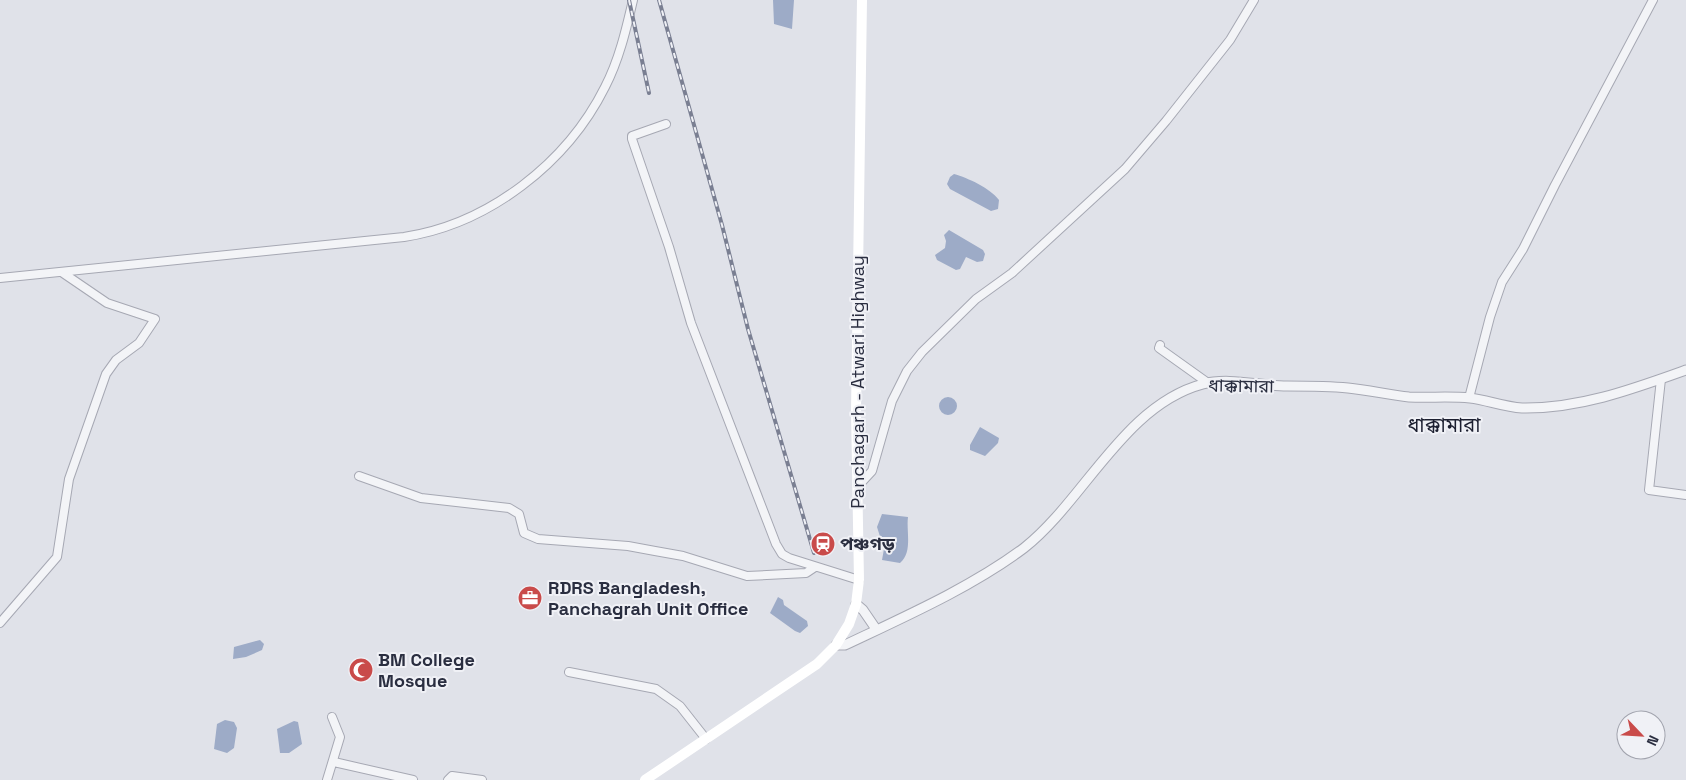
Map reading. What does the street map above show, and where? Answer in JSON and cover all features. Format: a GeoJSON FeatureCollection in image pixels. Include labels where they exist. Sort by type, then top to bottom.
{"type":"FeatureCollection","features":[{"type":"Feature","properties":{"kind":"main road","name":"Panchagarh - Atwari Highway"},"geometry":{"type":"LineString","coordinates":[[644,780],[809,670],[836,645],[849,624],[856,604],[859,580],[856,412],[862,0]]}},
{"type":"Feature","properties":{"kind":"street"},"geometry":{"type":"LineString","coordinates":[[0,278],[404,237],[455,224],[495,203],[540,171],[580,128],[598,100],[613,69],[633,0]]}},
{"type":"Feature","properties":{"kind":"street"},"geometry":{"type":"LineString","coordinates":[[858,486],[872,471],[896,391],[922,352],[976,299],[1012,273],[1125,168],[1213,62],[1240,25],[1254,0]]}},
{"type":"Feature","properties":{"kind":"street"},"geometry":{"type":"LineString","coordinates":[[1469,398],[1490,317],[1502,282],[1523,249],[1555,184],[1653,0]]}},
{"type":"Feature","properties":{"kind":"street"},"geometry":{"type":"LineString","coordinates":[[666,124],[632,136],[632,138],[669,247],[691,323],[776,544],[785,556],[859,580]]}},
{"type":"Feature","properties":{"kind":"street"},"geometry":{"type":"LineString","coordinates":[[0,623],[56,557],[68,479],[106,374],[116,360],[139,343],[154,319],[106,303],[63,273]]}},
{"type":"Feature","properties":{"kind":"street"},"geometry":{"type":"LineString","coordinates":[[1160,345],[1159,348],[1208,383]]}},
{"type":"Feature","properties":{"kind":"street","name":"ধাক্কামারা"},"geometry":{"type":"LineString","coordinates":[[836,645],[846,645],[984,574],[1024,547],[1054,520],[1099,466],[1140,422],[1180,394],[1208,383],[1323,386],[1412,397],[1469,398],[1520,408],[1591,401],[1636,389],[1686,370]]}},
{"type":"Feature","properties":{"kind":"street"},"geometry":{"type":"LineString","coordinates":[[1661,379],[1648,490],[1686,495]]}},
{"type":"Feature","properties":{"kind":"street"},"geometry":{"type":"LineString","coordinates":[[359,476],[420,498],[509,508],[519,514],[524,533],[538,539],[628,546],[701,561],[747,576],[806,573],[815,567]]}},
{"type":"Feature","properties":{"kind":"street"},"geometry":{"type":"LineString","coordinates":[[856,604],[863,610],[876,629]]}},
{"type":"Feature","properties":{"kind":"street"},"geometry":{"type":"LineString","coordinates":[[570,672],[656,689],[680,706],[706,739]]}},
{"type":"Feature","properties":{"kind":"street"},"geometry":{"type":"LineString","coordinates":[[327,780],[340,738],[332,717]]}},
{"type":"Feature","properties":{"kind":"street"},"geometry":{"type":"LineString","coordinates":[[334,762],[413,780]]}},
{"type":"Feature","properties":{"kind":"street"},"geometry":{"type":"LineString","coordinates":[[448,780],[452,776],[482,780]]}},
{"type":"Feature","properties":{"kind":"water"},"geometry":{"type":"Polygon","coordinates":[[[773,0],[794,0],[792,29],[774,24],[773,0]]]}},
{"type":"Feature","properties":{"kind":"water"},"geometry":{"type":"Polygon","coordinates":[[[954,174],[990,191],[999,200],[998,209],[991,211],[950,189],[947,184],[950,177],[954,174]]]}},
{"type":"Feature","properties":{"kind":"water"},"geometry":{"type":"Polygon","coordinates":[[[949,230],[983,250],[985,254],[983,261],[977,262],[966,257],[960,269],[956,270],[937,260],[935,255],[945,248],[946,241],[944,235],[949,230]]]}},
{"type":"Feature","properties":{"kind":"water"},"geometry":{"type":"Polygon","coordinates":[[[948,397],[956,402],[957,406],[952,414],[948,415],[940,410],[939,406],[944,398],[948,397]]]}},
{"type":"Feature","properties":{"kind":"water"},"geometry":{"type":"Polygon","coordinates":[[[980,427],[999,438],[998,443],[985,456],[970,450],[970,445],[980,427]]]}},
{"type":"Feature","properties":{"kind":"water"},"geometry":{"type":"Polygon","coordinates":[[[882,514],[908,517],[908,547],[900,563],[882,560],[884,549],[877,527],[882,514]]]}},
{"type":"Feature","properties":{"kind":"water"},"geometry":{"type":"Polygon","coordinates":[[[778,597],[783,600],[784,605],[807,621],[808,626],[800,633],[770,613],[778,597]]]}},
{"type":"Feature","properties":{"kind":"water"},"geometry":{"type":"Polygon","coordinates":[[[260,640],[264,644],[262,650],[246,657],[233,659],[234,647],[260,640]]]}},
{"type":"Feature","properties":{"kind":"water"},"geometry":{"type":"Polygon","coordinates":[[[225,720],[234,722],[237,728],[234,748],[227,753],[214,749],[217,724],[225,720]]]}},
{"type":"Feature","properties":{"kind":"water"},"geometry":{"type":"Polygon","coordinates":[[[294,721],[298,722],[302,744],[289,753],[280,753],[277,729],[294,721]]]}},
{"type":"Feature","properties":{"kind":"railway"},"geometry":{"type":"LineString","coordinates":[[629,0],[649,93]]}},
{"type":"Feature","properties":{"kind":"railway"},"geometry":{"type":"LineString","coordinates":[[659,0],[722,225],[748,329],[814,553]]}},
{"type":"Feature","properties":{"kind":"place","name":"পঞ্চগড়"},"geometry":{"type":"Point","coordinates":[823,544]}},
{"type":"Feature","properties":{"kind":"place","name":"RDRS Bangladesh, Panchagrah Unit Office"},"geometry":{"type":"Point","coordinates":[530,598]}},
{"type":"Feature","properties":{"kind":"place","name":"BM College Mosque"},"geometry":{"type":"Point","coordinates":[361,670]}},
{"type":"Feature","properties":{"kind":"district","name":"ধাক্কামারা"},"geometry":{"type":"Point","coordinates":[1444,425]}}]}
